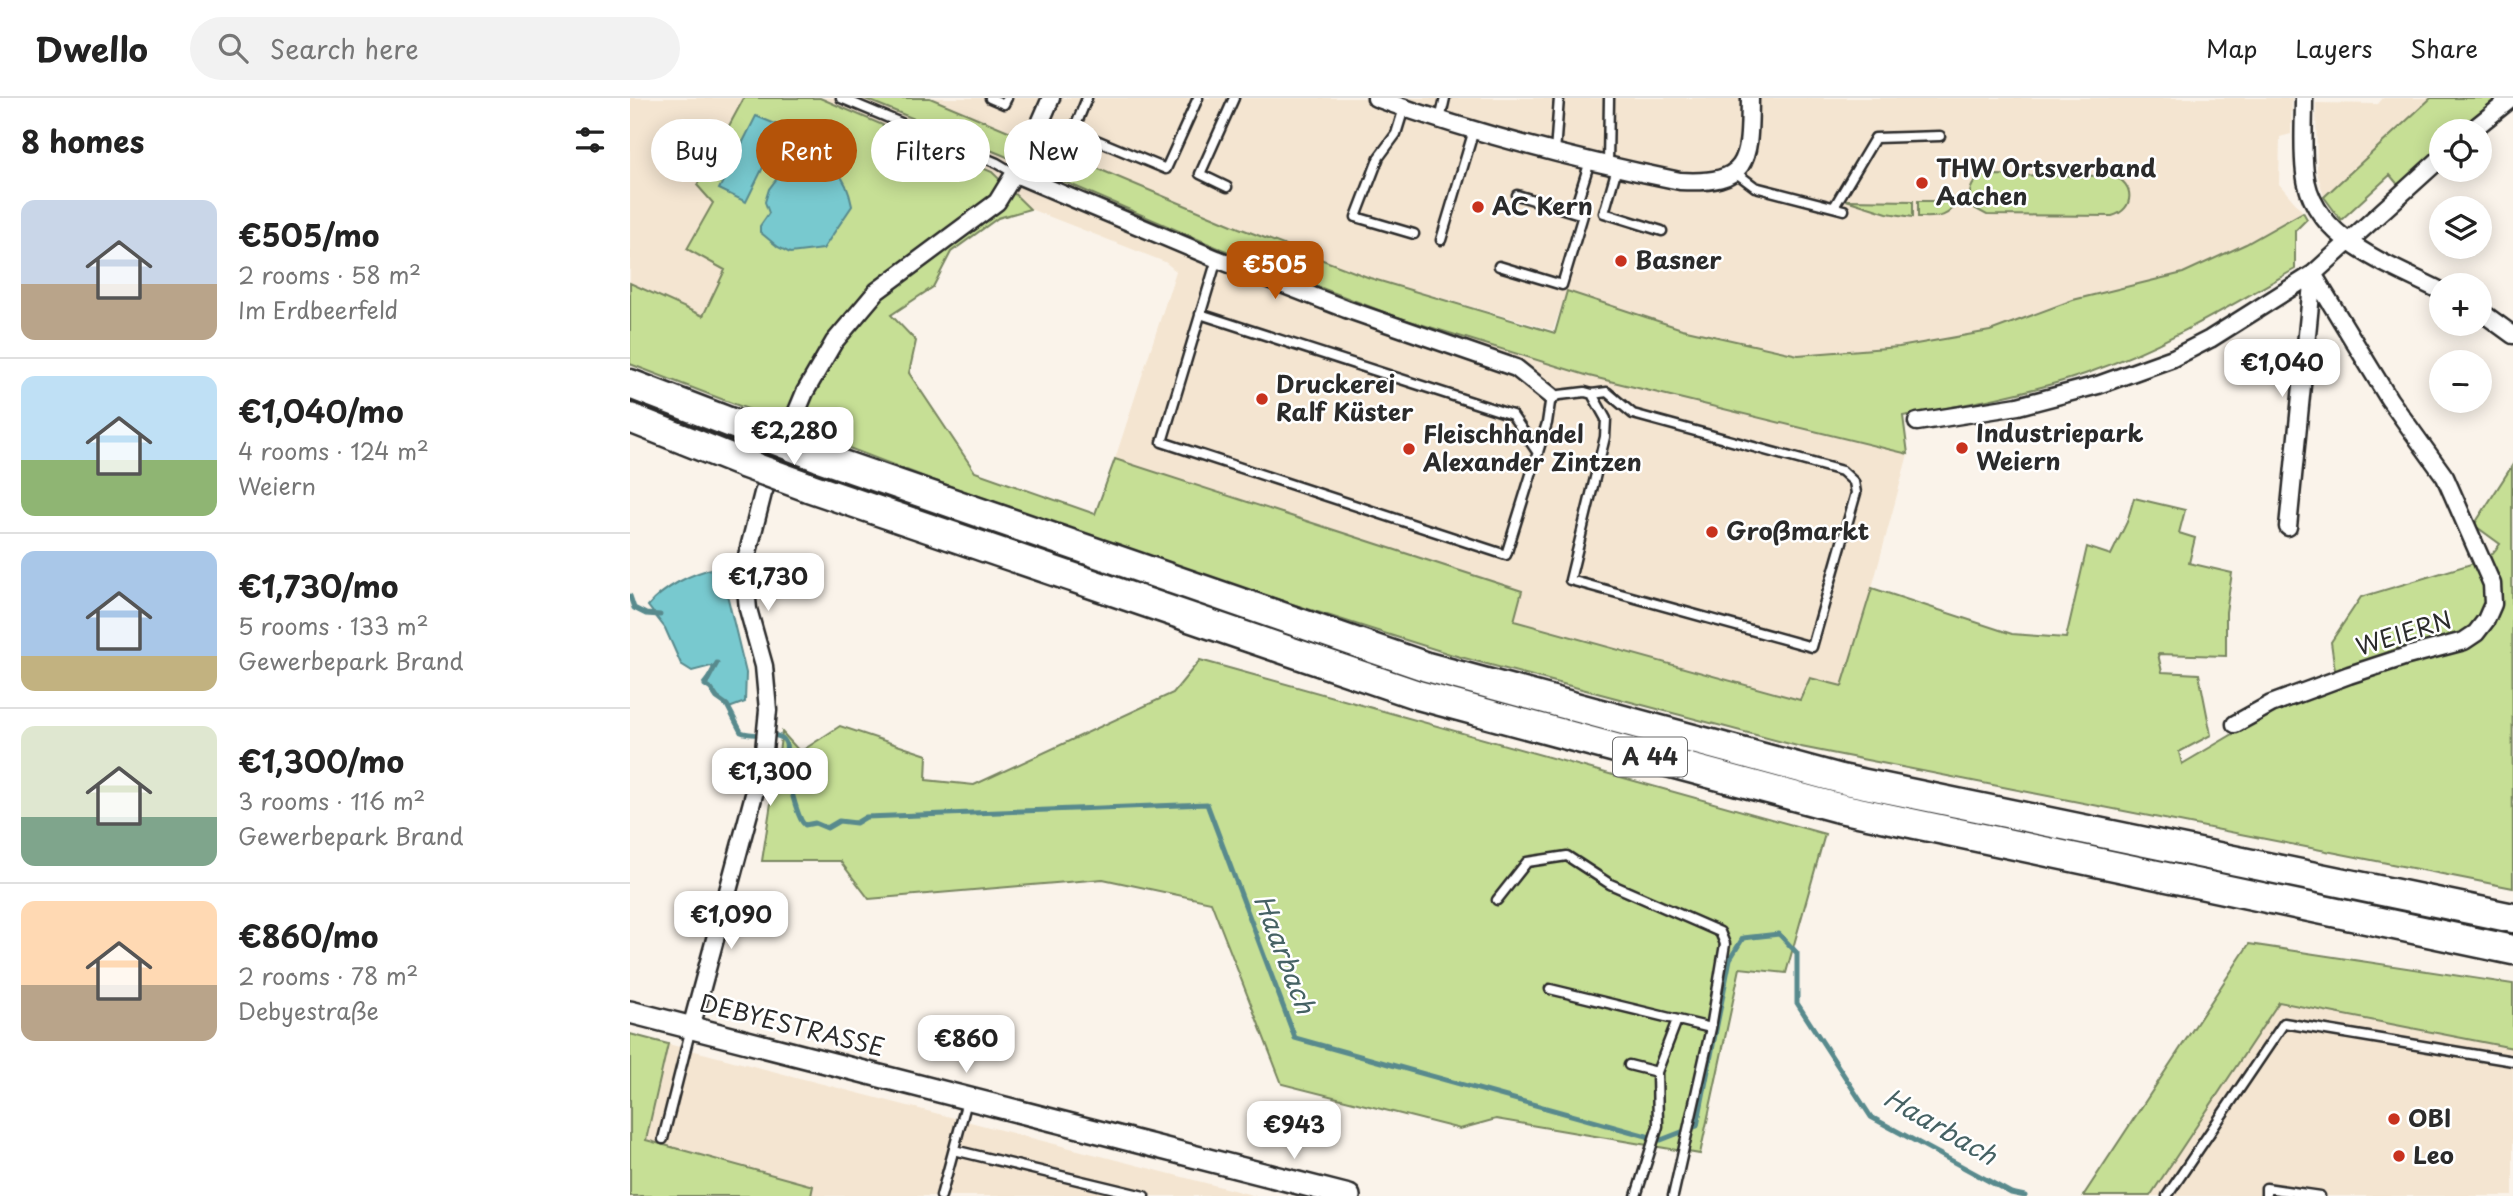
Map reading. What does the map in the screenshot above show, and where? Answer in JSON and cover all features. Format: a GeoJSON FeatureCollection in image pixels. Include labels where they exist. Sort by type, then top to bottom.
{"type":"FeatureCollection","features":[{"type":"Feature","properties":{"kind":"highway","name":"A 44"},"geometry":{"type":"LineString","coordinates":[[630,384],[819,457],[1427,667],[1841,779],[2513,918]]}},
{"type":"Feature","properties":{"kind":"highway","name":"A 44"},"geometry":{"type":"LineString","coordinates":[[630,418],[808,487],[1432,698],[1835,807],[2513,950]]}},
{"type":"Feature","properties":{"kind":"main road","name":"DEBYESTRASSE"},"geometry":{"type":"LineString","coordinates":[[630,1012],[1349,1196]]}},
{"type":"Feature","properties":{"kind":"street"},"geometry":{"type":"LineString","coordinates":[[1041,119],[1051,98]]}},
{"type":"Feature","properties":{"kind":"street"},"geometry":{"type":"LineString","coordinates":[[1376,98],[1440,120],[1555,153],[1680,181],[1700,182],[1723,179],[1735,172],[1744,162],[1749,147],[1750,98]]}},
{"type":"Feature","properties":{"kind":"street"},"geometry":{"type":"LineString","coordinates":[[2304,98],[2305,176],[2311,198],[2323,218],[2348,243],[2429,285]]}},
{"type":"Feature","properties":{"kind":"street"},"geometry":{"type":"LineString","coordinates":[[2486,119],[2512,98]]}},
{"type":"Feature","properties":{"kind":"street"},"geometry":{"type":"LineString","coordinates":[[1917,422],[2018,406],[2134,372],[2173,358],[2210,340],[2313,274],[2429,169]]}},
{"type":"Feature","properties":{"kind":"street"},"geometry":{"type":"LineString","coordinates":[[691,1028],[763,761],[767,736],[764,666],[748,609],[745,579],[747,556],[763,493],[804,393],[834,342],[877,291],[996,202],[1010,182]]}},
{"type":"Feature","properties":{"kind":"street"},"geometry":{"type":"LineString","coordinates":[[1034,182],[1217,259],[1346,309],[1516,368],[1551,397]]}},
{"type":"Feature","properties":{"kind":"street"},"geometry":{"type":"LineString","coordinates":[[2288,527],[2313,274]]}},
{"type":"Feature","properties":{"kind":"street","name":"WEIERN"},"geometry":{"type":"LineString","coordinates":[[2235,724],[2271,704],[2349,675],[2464,641],[2476,633],[2493,604],[2492,584],[2445,477],[2389,399],[2313,274]]}},
{"type":"Feature","properties":{"kind":"street"},"geometry":{"type":"LineString","coordinates":[[2492,320],[2513,335]]}},
{"type":"Feature","properties":{"kind":"lane"},"geometry":{"type":"LineString","coordinates":[[841,98],[1004,167]]}},
{"type":"Feature","properties":{"kind":"lane"},"geometry":{"type":"LineString","coordinates":[[990,98],[1004,104],[1007,98]]}},
{"type":"Feature","properties":{"kind":"lane"},"geometry":{"type":"LineString","coordinates":[[1087,98],[1076,125],[1077,132],[1166,169],[1198,98]]}},
{"type":"Feature","properties":{"kind":"lane"},"geometry":{"type":"LineString","coordinates":[[1227,187],[1200,174],[1234,98]]}},
{"type":"Feature","properties":{"kind":"lane"},"geometry":{"type":"LineString","coordinates":[[1440,120],[1445,98]]}},
{"type":"Feature","properties":{"kind":"lane"},"geometry":{"type":"LineString","coordinates":[[1555,153],[1559,98]]}},
{"type":"Feature","properties":{"kind":"lane"},"geometry":{"type":"LineString","coordinates":[[1609,98],[1613,167],[1604,213],[1662,231]]}},
{"type":"Feature","properties":{"kind":"lane"},"geometry":{"type":"LineString","coordinates":[[1404,108],[1396,134],[1379,157],[1356,218],[1414,234]]}},
{"type":"Feature","properties":{"kind":"lane"},"geometry":{"type":"LineString","coordinates":[[1441,240],[1474,130]]}},
{"type":"Feature","properties":{"kind":"lane"},"geometry":{"type":"LineString","coordinates":[[1835,208],[1875,138],[1940,136]]}},
{"type":"Feature","properties":{"kind":"lane"},"geometry":{"type":"LineString","coordinates":[[1574,212],[1590,161]]}},
{"type":"Feature","properties":{"kind":"lane"},"geometry":{"type":"LineString","coordinates":[[1735,172],[1755,187],[1844,210]]}},
{"type":"Feature","properties":{"kind":"lane"},"geometry":{"type":"LineString","coordinates":[[1499,266],[1562,285],[1583,215],[1517,195]]}},
{"type":"Feature","properties":{"kind":"lane"},"geometry":{"type":"LineString","coordinates":[[1217,259],[1162,442],[1506,555],[1547,423],[1551,397],[1607,392],[1633,414],[1842,471],[1854,482],[1856,493],[1812,647],[1570,580],[1605,438],[1606,419],[1592,394]]}},
{"type":"Feature","properties":{"kind":"lane"},"geometry":{"type":"LineString","coordinates":[[1200,314],[1512,415],[1538,453]]}},
{"type":"Feature","properties":{"kind":"lane"},"geometry":{"type":"LineString","coordinates":[[1497,900],[1527,862],[1567,856],[1610,884],[1720,932],[1725,944],[1711,1028],[1673,1196]]}},
{"type":"Feature","properties":{"kind":"lane"},"geometry":{"type":"LineString","coordinates":[[1550,989],[1711,1028]]}},
{"type":"Feature","properties":{"kind":"lane"},"geometry":{"type":"LineString","coordinates":[[1636,1196],[1658,1126],[1657,1072],[1677,1020]]}},
{"type":"Feature","properties":{"kind":"lane"},"geometry":{"type":"LineString","coordinates":[[2167,1196],[2284,1023],[2513,1061]]}},
{"type":"Feature","properties":{"kind":"lane"},"geometry":{"type":"LineString","coordinates":[[663,1139],[691,1028]]}},
{"type":"Feature","properties":{"kind":"lane"},"geometry":{"type":"LineString","coordinates":[[1629,1065],[1657,1072]]}},
{"type":"Feature","properties":{"kind":"lane"},"geometry":{"type":"LineString","coordinates":[[941,1196],[968,1097]]}},
{"type":"Feature","properties":{"kind":"lane"},"geometry":{"type":"LineString","coordinates":[[954,1150],[1144,1196]]}},
{"type":"Feature","properties":{"kind":"lane"},"geometry":{"type":"LineString","coordinates":[[2266,1196],[2266,1188],[2320,1196]]}},
{"type":"Feature","properties":{"kind":"shaded area"},"geometry":{"type":"Polygon","coordinates":[[[630,98],[744,98],[733,119],[651,119],[651,182],[700,182],[698,185],[713,203],[725,269],[703,316],[630,283],[630,98]]]}},
{"type":"Feature","properties":{"kind":"shaded area"},"geometry":{"type":"Polygon","coordinates":[[[820,98],[863,98],[914,119],[871,120],[820,98]]]}},
{"type":"Feature","properties":{"kind":"shaded area"},"geometry":{"type":"Polygon","coordinates":[[[930,98],[2292,98],[2291,134],[2280,137],[2279,184],[2303,212],[2246,244],[2183,273],[2073,300],[1990,331],[1899,347],[1798,355],[1682,329],[1567,291],[1553,330],[1370,278],[1239,228],[1102,170],[1102,119],[1004,119],[1004,129],[990,123],[990,119],[980,119],[930,98]]]}},
{"type":"Feature","properties":{"kind":"shaded area"},"geometry":{"type":"Polygon","coordinates":[[[2383,98],[2431,98],[2324,197],[2317,172],[2316,103],[2378,104],[2383,98]]]}},
{"type":"Feature","properties":{"kind":"shaded area"},"geometry":{"type":"Polygon","coordinates":[[[990,150],[1004,156],[1004,182],[1065,182],[1216,247],[1394,316],[1589,376],[1908,454],[1842,687],[1800,700],[1514,621],[1522,591],[1115,459],[1176,271],[1165,262],[1030,209],[992,172],[990,150]]]}},
{"type":"Feature","properties":{"kind":"shaded area"},"geometry":{"type":"Polygon","coordinates":[[[2279,1002],[2513,1048],[2513,1196],[2150,1196],[2279,1002]]]}},
{"type":"Feature","properties":{"kind":"shaded area"},"geometry":{"type":"Polygon","coordinates":[[[668,1044],[1256,1196],[811,1196],[813,1186],[646,1140],[668,1044]]]}},
{"type":"Feature","properties":{"kind":"green space"},"geometry":{"type":"Polygon","coordinates":[[[744,98],[820,98],[871,120],[871,182],[990,182],[990,171],[1030,209],[998,218],[951,252],[933,287],[891,315],[916,341],[909,373],[975,472],[1095,514],[1115,459],[1522,591],[1514,621],[1800,700],[1810,678],[1842,686],[1872,588],[2012,634],[2066,638],[2087,547],[2111,555],[2127,522],[2134,498],[2185,510],[2179,533],[2195,538],[2189,563],[2232,573],[2226,612],[2226,656],[2158,654],[2162,672],[2199,674],[2211,735],[2179,752],[2182,764],[2284,704],[2337,685],[2331,642],[2361,597],[2488,559],[2500,544],[2474,525],[2512,466],[2513,888],[1801,747],[1453,655],[1208,577],[930,479],[630,364],[630,283],[703,316],[725,270],[687,249],[713,203],[697,185],[699,182],[742,182],[742,119],[733,119],[744,98]]]}},
{"type":"Feature","properties":{"kind":"green space"},"geometry":{"type":"Polygon","coordinates":[[[863,98],[930,98],[980,119],[914,119],[863,98]]]}},
{"type":"Feature","properties":{"kind":"green space"},"geometry":{"type":"Polygon","coordinates":[[[2431,98],[2496,98],[2472,119],[2429,119],[2429,158],[2399,186],[2390,175],[2341,220],[2324,197],[2431,98]]]}},
{"type":"Feature","properties":{"kind":"green space"},"geometry":{"type":"Polygon","coordinates":[[[990,123],[1004,129],[1004,156],[990,150],[990,123]]]}},
{"type":"Feature","properties":{"kind":"green space"},"geometry":{"type":"Polygon","coordinates":[[[1102,170],[1239,228],[1370,278],[1555,333],[1567,291],[1682,329],[1798,355],[1899,347],[1990,331],[2073,300],[2183,273],[2246,244],[2303,212],[2307,219],[2295,231],[2295,269],[2193,326],[2113,364],[2017,393],[1903,416],[1908,454],[1589,376],[1394,316],[1216,247],[1065,182],[1102,182],[1102,170]]]}},
{"type":"Feature","properties":{"kind":"green space"},"geometry":{"type":"Polygon","coordinates":[[[1985,175],[2113,176],[2125,184],[2128,203],[2120,213],[2112,216],[1987,215],[1974,208],[1970,198],[1973,184],[1985,175]]]}},
{"type":"Feature","properties":{"kind":"green space"},"geometry":{"type":"Polygon","coordinates":[[[1846,200],[1913,201],[1913,217],[1887,213],[1846,200]]]}},
{"type":"Feature","properties":{"kind":"green space"},"geometry":{"type":"Polygon","coordinates":[[[1918,201],[1955,201],[1949,212],[1941,216],[1918,217],[1918,201]]]}},
{"type":"Feature","properties":{"kind":"green space"},"geometry":{"type":"Polygon","coordinates":[[[1200,660],[1825,834],[1786,973],[1740,968],[1700,1154],[1496,1119],[1460,1129],[1282,1084],[1211,902],[1103,879],[869,899],[840,861],[762,861],[782,732],[800,752],[840,726],[927,755],[926,780],[974,785],[1173,693],[1200,660]]]}},
{"type":"Feature","properties":{"kind":"green space"},"geometry":{"type":"Polygon","coordinates":[[[2249,944],[2513,984],[2513,1048],[2279,1002],[2150,1196],[2083,1196],[2249,944]]]}},
{"type":"Feature","properties":{"kind":"green space"},"geometry":{"type":"Polygon","coordinates":[[[630,1034],[668,1044],[646,1140],[813,1186],[811,1196],[630,1196],[630,1034]]]}},
{"type":"Feature","properties":{"kind":"water"},"geometry":{"type":"Polygon","coordinates":[[[756,116],[763,119],[756,119],[756,182],[746,202],[719,189],[723,182],[742,182],[742,144],[756,116]]]}},
{"type":"Feature","properties":{"kind":"water"},"geometry":{"type":"Polygon","coordinates":[[[774,182],[844,182],[852,206],[823,249],[790,253],[760,232],[760,226],[769,213],[765,202],[774,182]]]}},
{"type":"Feature","properties":{"kind":"water"},"geometry":{"type":"Polygon","coordinates":[[[715,568],[723,578],[746,673],[745,702],[729,708],[703,683],[714,669],[711,666],[692,671],[681,664],[665,628],[648,606],[679,582],[715,568]]]}},
{"type":"Feature","properties":{"kind":"waterway","name":"Haarbach"},"geometry":{"type":"LineString","coordinates":[[630,596],[634,608],[646,614],[660,615]]}},
{"type":"Feature","properties":{"kind":"waterway","name":"Haarbach"},"geometry":{"type":"LineString","coordinates":[[717,663],[705,685],[727,705],[741,732],[784,739],[789,781],[796,808],[805,825],[815,823],[827,828],[839,821],[856,823],[866,817],[1207,804],[1295,1038],[1661,1140],[1697,1126],[1730,959],[1743,938],[1779,934],[1797,953],[1797,1003],[1871,1117],[2011,1193],[2025,1196]]}},
{"type":"Feature","properties":{"kind":"place","name":"THW Ortsverband Aachen"},"geometry":{"type":"Point","coordinates":[1922,183]}},
{"type":"Feature","properties":{"kind":"place","name":"AC Kern"},"geometry":{"type":"Point","coordinates":[1478,207]}},
{"type":"Feature","properties":{"kind":"place","name":"Basner"},"geometry":{"type":"Point","coordinates":[1621,261]}},
{"type":"Feature","properties":{"kind":"place","name":"Druckerei Ralf Küster"},"geometry":{"type":"Point","coordinates":[1262,399]}},
{"type":"Feature","properties":{"kind":"place","name":"Industriepark Weiern"},"geometry":{"type":"Point","coordinates":[1962,448]}},
{"type":"Feature","properties":{"kind":"place","name":"Fleischhandel Alexander Zintzen"},"geometry":{"type":"Point","coordinates":[1409,449]}},
{"type":"Feature","properties":{"kind":"place","name":"Großmarkt"},"geometry":{"type":"Point","coordinates":[1712,532]}},
{"type":"Feature","properties":{"kind":"place","name":"OBI"},"geometry":{"type":"Point","coordinates":[2394,1119]}},
{"type":"Feature","properties":{"kind":"place","name":"Leo"},"geometry":{"type":"Point","coordinates":[2399,1156]}}]}
